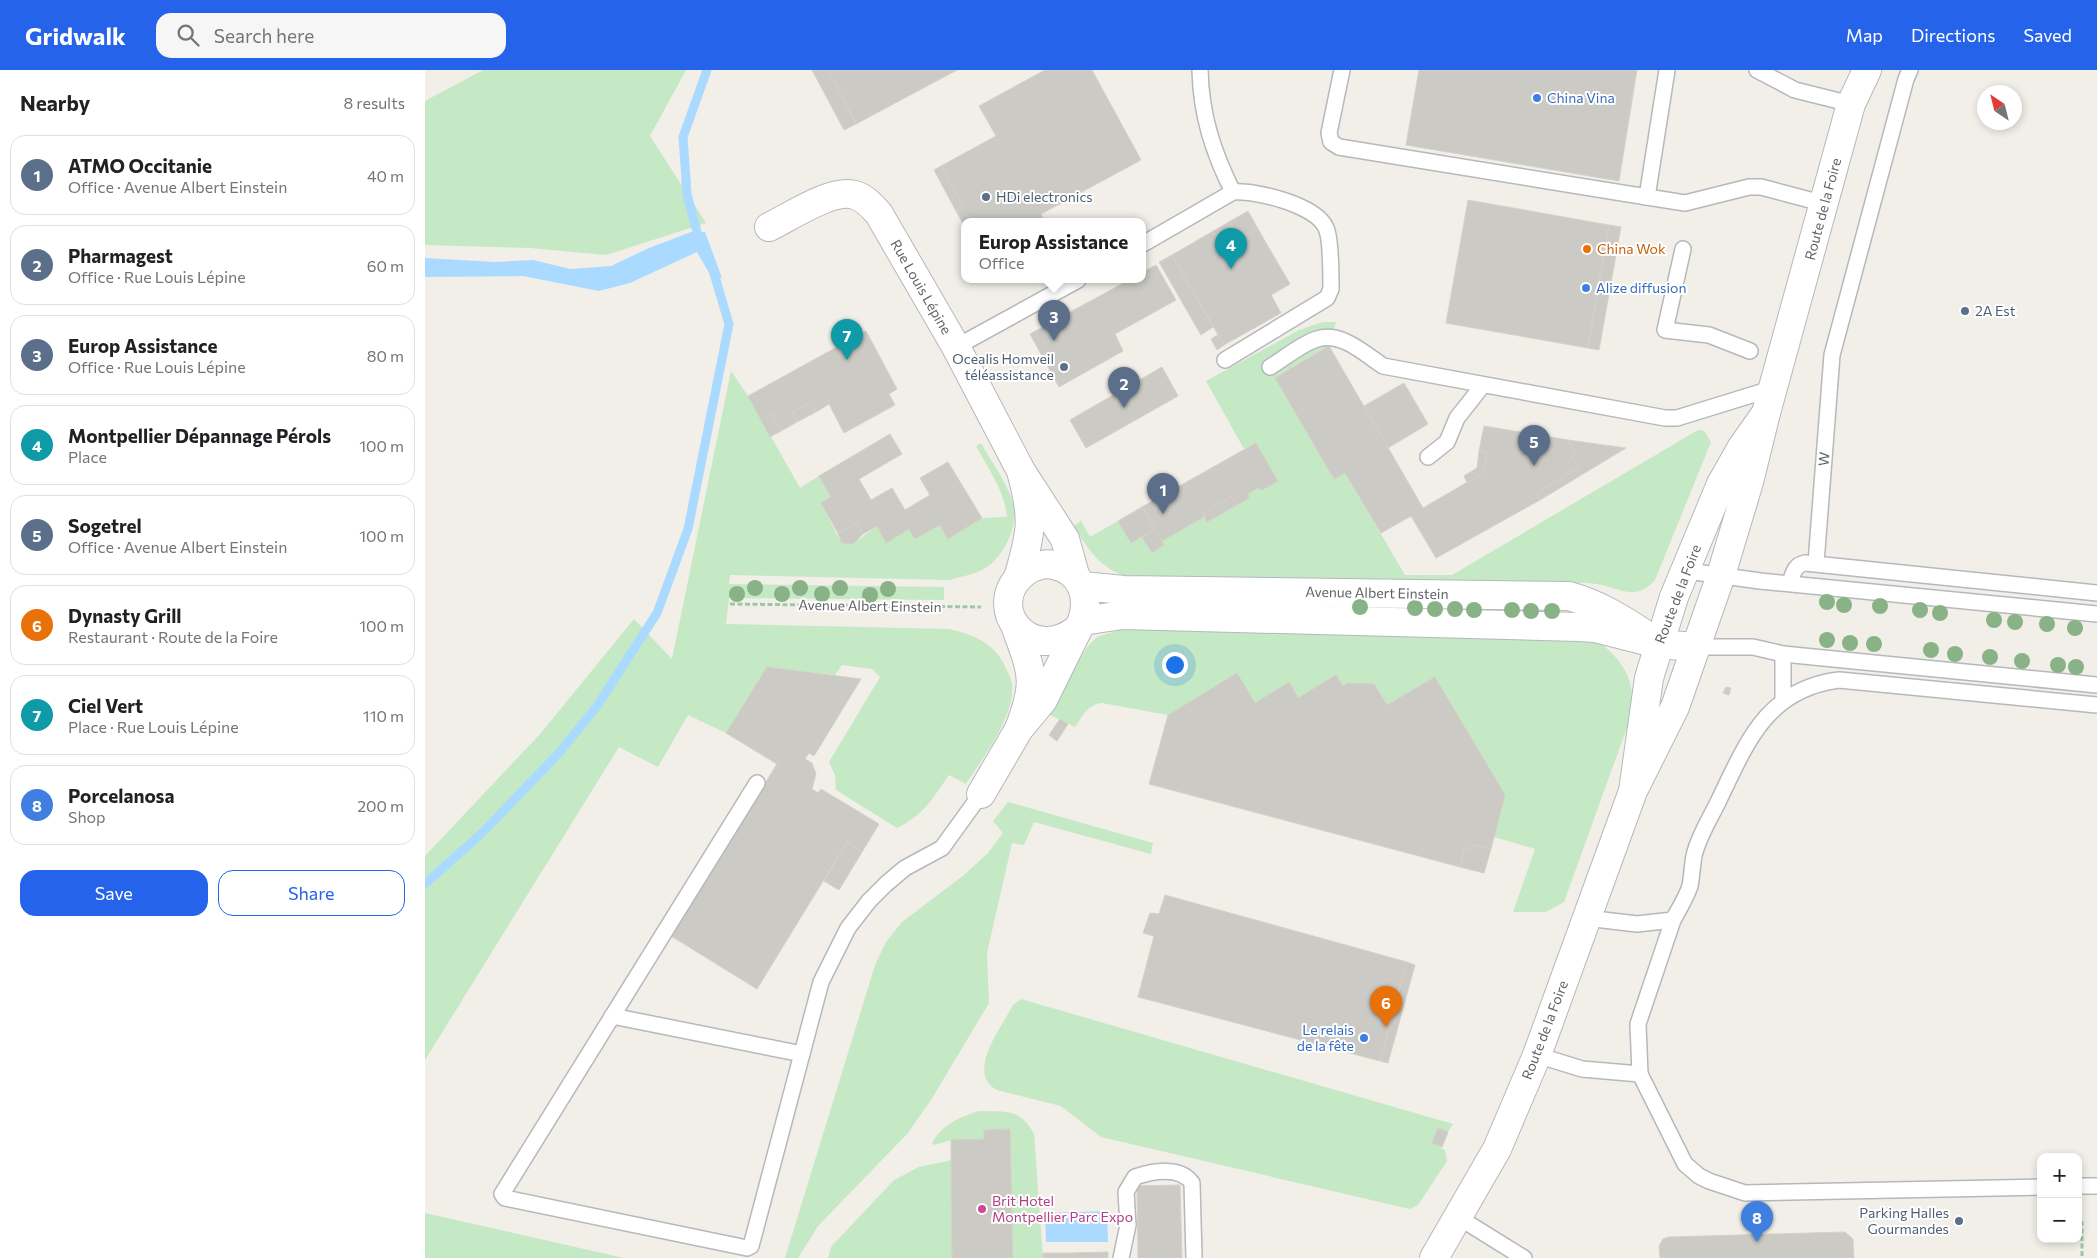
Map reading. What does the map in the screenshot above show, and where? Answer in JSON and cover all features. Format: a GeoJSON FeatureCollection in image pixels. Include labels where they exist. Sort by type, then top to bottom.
{"type":"FeatureCollection","features":[{"type":"Feature","properties":{"kind":"street","name":"Route de la Foire"},"geometry":{"type":"LineString","coordinates":[[1435,1254],[1459,1217],[1497,1149],[1537,1055],[1633,791],[1675,707],[1721,575],[1749,482],[1858,84]]}},
{"type":"Feature","properties":{"kind":"street","name":"Rue Louis Lépine"},"geometry":{"type":"LineString","coordinates":[[769,227],[830,197],[856,195],[879,214],[956,347],[1021,471],[1065,540],[1079,581]]}},
{"type":"Feature","properties":{"kind":"street","name":"Route de la Foire"},"geometry":{"type":"LineString","coordinates":[[1633,791],[1649,678],[1658,644],[1681,580],[1721,484],[1770,400]]}},
{"type":"Feature","properties":{"kind":"street","name":"Rue Louis Lépine"},"geometry":{"type":"LineString","coordinates":[[1014,601],[1031,519],[1030,502],[1021,471]]}},
{"type":"Feature","properties":{"kind":"street"},"geometry":{"type":"LineString","coordinates":[[981,794],[1019,729],[1029,703],[1031,670],[1014,601],[1027,570],[1039,565],[1052,564],[1064,568],[1079,581],[1086,598],[1086,610],[1043,700],[1019,729]]}},
{"type":"Feature","properties":{"kind":"street","name":"Avenue Albert Einstein"},"geometry":{"type":"LineString","coordinates":[[1079,581],[1123,590],[1569,596],[1589,601],[1612,612],[1658,644]]}},
{"type":"Feature","properties":{"kind":"street"},"geometry":{"type":"LineString","coordinates":[[1014,601],[1023,634],[1035,641],[1058,641],[1079,626]]}},
{"type":"Feature","properties":{"kind":"street","name":"Avenue Albert Einstein"},"geometry":{"type":"LineString","coordinates":[[1079,626],[1123,615],[1579,627],[1595,628],[1658,644],[1696,648]]}},
{"type":"Feature","properties":{"kind":"lane"},"geometry":{"type":"LineString","coordinates":[[1200,70],[1200,87],[1215,156],[1233,192]]}},
{"type":"Feature","properties":{"kind":"lane"},"geometry":{"type":"LineString","coordinates":[[1342,70],[1329,133],[1331,142],[1339,147],[1685,203],[1749,187],[1761,187],[1825,204]]}},
{"type":"Feature","properties":{"kind":"lane"},"geometry":{"type":"LineString","coordinates":[[1647,197],[1667,70]]}},
{"type":"Feature","properties":{"kind":"lane"},"geometry":{"type":"LineString","coordinates":[[1757,70],[1795,90],[1858,84]]}},
{"type":"Feature","properties":{"kind":"lane","name":"W"},"geometry":{"type":"LineString","coordinates":[[1816,564],[1832,355],[1905,79],[1910,70]]}},
{"type":"Feature","properties":{"kind":"lane"},"geometry":{"type":"LineString","coordinates":[[1146,242],[1233,192],[1245,191],[1296,205],[1319,217],[1327,229],[1331,289],[1327,298],[1225,360]]}},
{"type":"Feature","properties":{"kind":"lane"},"geometry":{"type":"LineString","coordinates":[[1683,249],[1665,330],[1709,335],[1750,351]]}},
{"type":"Feature","properties":{"kind":"lane"},"geometry":{"type":"LineString","coordinates":[[956,347],[1073,283]]}},
{"type":"Feature","properties":{"kind":"lane"},"geometry":{"type":"LineString","coordinates":[[1271,367],[1317,338],[1328,338],[1346,341],[1383,366],[1665,418],[1677,418],[1770,400]]}},
{"type":"Feature","properties":{"kind":"lane"},"geometry":{"type":"LineString","coordinates":[[1428,457],[1447,442],[1457,418],[1483,385]]}},
{"type":"Feature","properties":{"kind":"lane"},"geometry":{"type":"LineString","coordinates":[[1790,583],[1794,571],[1799,564],[1816,564],[2097,592]]}},
{"type":"Feature","properties":{"kind":"lane"},"geometry":{"type":"LineString","coordinates":[[1681,580],[1695,572],[2097,614]]}},
{"type":"Feature","properties":{"kind":"lane"},"geometry":{"type":"LineString","coordinates":[[1696,648],[1753,647],[1783,654],[2097,685]]}},
{"type":"Feature","properties":{"kind":"lane"},"geometry":{"type":"LineString","coordinates":[[1783,654],[1783,700]]}},
{"type":"Feature","properties":{"kind":"lane"},"geometry":{"type":"LineString","coordinates":[[2037,1187],[1745,1193],[1709,1181],[1699,1176],[1685,1164],[1640,1074],[1639,1024],[1673,920],[1689,888],[1694,855],[1701,836],[1739,759],[1759,724],[1783,700],[1801,689],[1818,683],[1839,680],[2097,705]]}},
{"type":"Feature","properties":{"kind":"lane"},"geometry":{"type":"LineString","coordinates":[[757,783],[502,1194],[505,1198],[747,1248],[751,1246],[821,982],[848,928],[869,901],[886,884],[905,868],[942,848],[981,794]]}},
{"type":"Feature","properties":{"kind":"lane"},"geometry":{"type":"LineString","coordinates":[[1586,918],[1637,924],[1673,920]]}},
{"type":"Feature","properties":{"kind":"lane"},"geometry":{"type":"LineString","coordinates":[[613,1016],[801,1054]]}},
{"type":"Feature","properties":{"kind":"lane"},"geometry":{"type":"LineString","coordinates":[[1537,1055],[1581,1069],[1640,1074]]}},
{"type":"Feature","properties":{"kind":"lane"},"geometry":{"type":"LineString","coordinates":[[1121,1258],[1128,1225],[1126,1192],[1135,1177],[1158,1172],[1181,1172],[1187,1175],[1192,1183],[1194,1258]]}},
{"type":"Feature","properties":{"kind":"lane"},"geometry":{"type":"LineString","coordinates":[[2082,1186],[2097,1186]]}},
{"type":"Feature","properties":{"kind":"lane"},"geometry":{"type":"LineString","coordinates":[[1459,1217],[1524,1258]]}},
{"type":"Feature","properties":{"kind":"path","name":"Avenue Albert Einstein"},"geometry":{"type":"LineString","coordinates":[[730,604],[977,608],[1014,601]]}},
{"type":"Feature","properties":{"kind":"path"},"geometry":{"type":"LineString","coordinates":[[2082,1239],[2083,1258]]}},
{"type":"Feature","properties":{"kind":"green space"},"geometry":{"type":"Polygon","coordinates":[[[483,70],[686,70],[650,136],[706,223],[606,255],[530,248],[425,245],[425,101],[483,70]]]}},
{"type":"Feature","properties":{"kind":"green space"},"geometry":{"type":"Polygon","coordinates":[[[1323,322],[1336,322],[1329,346],[1275,378],[1334,479],[1345,473],[1405,575],[1452,575],[1698,430],[1704,431],[1711,442],[1655,580],[1648,587],[1641,590],[1627,592],[1593,583],[1568,583],[1564,588],[1122,575],[1100,561],[1089,549],[1074,526],[1081,521],[1090,537],[1118,521],[1131,542],[1142,537],[1152,552],[1164,545],[1162,541],[1204,517],[1207,522],[1256,488],[1262,490],[1278,481],[1256,443],[1244,449],[1206,381],[1299,330],[1323,322]]]}},
{"type":"Feature","properties":{"kind":"green space"},"geometry":{"type":"Polygon","coordinates":[[[731,371],[748,396],[800,488],[819,476],[831,497],[821,503],[841,542],[850,543],[855,541],[877,526],[886,542],[909,529],[916,539],[940,525],[948,538],[982,518],[1007,517],[1003,498],[976,446],[981,443],[1009,491],[1014,508],[1014,517],[1007,544],[996,559],[978,572],[949,580],[730,575],[729,584],[944,587],[944,600],[729,598],[726,624],[949,629],[965,633],[993,649],[1003,662],[1010,676],[1012,696],[1003,723],[989,750],[966,784],[949,775],[921,812],[897,828],[836,790],[835,775],[829,762],[880,677],[872,669],[842,665],[835,675],[767,667],[726,733],[688,715],[658,767],[619,747],[425,1060],[425,856],[541,733],[634,619],[672,659],[731,371]]]}},
{"type":"Feature","properties":{"kind":"green space"},"geometry":{"type":"Polygon","coordinates":[[[1129,627],[1595,640],[1620,662],[1628,677],[1632,694],[1629,722],[1564,902],[1546,912],[1513,912],[1535,849],[1494,837],[1505,795],[1435,677],[1387,705],[1347,683],[1343,686],[1336,675],[1298,698],[1288,683],[1255,703],[1237,674],[1168,715],[1102,703],[1089,708],[1075,727],[1046,713],[1088,646],[1097,637],[1129,627]]]}},
{"type":"Feature","properties":{"kind":"green space"},"geometry":{"type":"Polygon","coordinates":[[[1008,802],[1153,843],[1151,854],[1034,822],[1024,845],[1012,843],[987,953],[989,1003],[931,1100],[907,1134],[818,1226],[798,1258],[785,1258],[875,965],[886,942],[902,922],[964,875],[988,853],[1003,833],[993,821],[1008,802]]]}},
{"type":"Feature","properties":{"kind":"green space"},"geometry":{"type":"Polygon","coordinates":[[[1021,999],[1453,1124],[1448,1132],[1438,1128],[1432,1142],[1445,1150],[1447,1161],[1418,1205],[1410,1209],[1101,1137],[1061,1106],[997,1090],[988,1082],[984,1073],[989,1049],[1013,1005],[1021,999]]]}},
{"type":"Feature","properties":{"kind":"green space"},"geometry":{"type":"Polygon","coordinates":[[[979,1111],[1011,1113],[1023,1120],[1034,1134],[1043,1258],[1013,1258],[1010,1129],[984,1130],[984,1139],[951,1140],[935,1145],[932,1143],[941,1131],[952,1122],[979,1111]]]}},
{"type":"Feature","properties":{"kind":"green space"},"geometry":{"type":"Polygon","coordinates":[[[952,1160],[952,1258],[828,1258],[831,1247],[894,1180],[919,1167],[952,1160]]]}},
{"type":"Feature","properties":{"kind":"green space"},"geometry":{"type":"Polygon","coordinates":[[[425,1213],[624,1258],[425,1258],[425,1213]]]}},
{"type":"Feature","properties":{"kind":"water"},"geometry":{"type":"Polygon","coordinates":[[[691,232],[705,232],[722,278],[712,278],[697,252],[630,283],[599,291],[523,276],[425,277],[425,258],[495,262],[533,260],[570,269],[611,266],[649,248],[691,232]]]}},
{"type":"Feature","properties":{"kind":"water"},"geometry":{"type":"Polygon","coordinates":[[[1107,1211],[1108,1242],[1046,1242],[1045,1213],[1107,1211]]]}},
{"type":"Feature","properties":{"kind":"building"},"geometry":{"type":"Polygon","coordinates":[[[812,70],[828,70],[856,124],[844,130],[812,70]]]}},
{"type":"Feature","properties":{"kind":"building"},"geometry":{"type":"Polygon","coordinates":[[[828,70],[957,70],[856,124],[828,70]]]}},
{"type":"Feature","properties":{"kind":"building"},"geometry":{"type":"Polygon","coordinates":[[[1045,70],[1092,70],[1141,160],[1041,214],[1043,218],[961,218],[961,220],[956,211],[963,207],[941,166],[996,136],[979,106],[1045,70]]]}},
{"type":"Feature","properties":{"kind":"building"},"geometry":{"type":"Polygon","coordinates":[[[1419,70],[1637,70],[1619,181],[1406,145],[1419,70]]]}},
{"type":"Feature","properties":{"kind":"building"},"geometry":{"type":"Polygon","coordinates":[[[941,166],[963,207],[956,211],[934,170],[941,166]]]}},
{"type":"Feature","properties":{"kind":"building"},"geometry":{"type":"Polygon","coordinates":[[[1468,200],[1609,225],[1588,348],[1446,323],[1468,200]]]}},
{"type":"Feature","properties":{"kind":"building"},"geometry":{"type":"Polygon","coordinates":[[[1248,211],[1258,229],[1239,239],[1229,222],[1248,211]]]}},
{"type":"Feature","properties":{"kind":"building"},"geometry":{"type":"Polygon","coordinates":[[[1229,222],[1239,239],[1258,229],[1290,284],[1271,295],[1281,313],[1224,345],[1172,255],[1229,222]]]}},
{"type":"Feature","properties":{"kind":"building"},"geometry":{"type":"Polygon","coordinates":[[[1609,225],[1621,227],[1599,350],[1588,348],[1609,225]]]}},
{"type":"Feature","properties":{"kind":"building"},"geometry":{"type":"Polygon","coordinates":[[[1172,255],[1213,327],[1201,335],[1159,262],[1172,255]]]}},
{"type":"Feature","properties":{"kind":"building"},"geometry":{"type":"Polygon","coordinates":[[[1156,265],[1176,300],[1115,334],[1123,351],[1059,387],[1030,334],[1124,283],[1146,283],[1146,270],[1156,265]]]}},
{"type":"Feature","properties":{"kind":"building"},"geometry":{"type":"Polygon","coordinates":[[[866,331],[897,389],[889,394],[895,405],[844,433],[829,404],[816,412],[810,402],[792,412],[797,422],[781,431],[772,414],[761,420],[748,396],[866,331]]]}},
{"type":"Feature","properties":{"kind":"building"},"geometry":{"type":"Polygon","coordinates":[[[1218,335],[1224,345],[1217,350],[1211,339],[1218,335]]]}},
{"type":"Feature","properties":{"kind":"building"},"geometry":{"type":"Polygon","coordinates":[[[1329,346],[1423,508],[1483,473],[1487,453],[1479,451],[1484,426],[1568,440],[1576,452],[1571,457],[1579,468],[1535,493],[1540,500],[1436,558],[1411,516],[1381,533],[1345,473],[1334,479],[1275,378],[1329,346]]]}},
{"type":"Feature","properties":{"kind":"building"},"geometry":{"type":"Polygon","coordinates":[[[1162,367],[1178,396],[1086,448],[1070,420],[1162,367]]]}},
{"type":"Feature","properties":{"kind":"building"},"geometry":{"type":"Polygon","coordinates":[[[1404,383],[1428,424],[1388,448],[1364,406],[1404,383]]]}},
{"type":"Feature","properties":{"kind":"building"},"geometry":{"type":"Polygon","coordinates":[[[810,402],[816,412],[797,422],[792,412],[810,402]]]}},
{"type":"Feature","properties":{"kind":"building"},"geometry":{"type":"Polygon","coordinates":[[[772,414],[781,431],[770,437],[761,420],[772,414]]]}},
{"type":"Feature","properties":{"kind":"building"},"geometry":{"type":"Polygon","coordinates":[[[890,434],[902,454],[859,479],[871,500],[892,488],[905,510],[930,495],[920,478],[948,462],[982,518],[948,539],[940,525],[915,539],[909,529],[886,543],[877,526],[863,534],[856,523],[838,533],[821,503],[831,497],[819,476],[890,434]]]}},
{"type":"Feature","properties":{"kind":"building"},"geometry":{"type":"Polygon","coordinates":[[[1568,440],[1626,448],[1540,500],[1535,493],[1579,468],[1571,457],[1576,452],[1568,440]]]}},
{"type":"Feature","properties":{"kind":"building"},"geometry":{"type":"Polygon","coordinates":[[[1256,443],[1278,481],[1262,490],[1257,488],[1248,494],[1249,498],[1237,505],[1231,497],[1203,514],[1204,517],[1162,541],[1142,507],[1256,443]]]}},
{"type":"Feature","properties":{"kind":"building"},"geometry":{"type":"Polygon","coordinates":[[[1479,451],[1487,453],[1483,473],[1467,483],[1464,476],[1477,468],[1479,451]]]}},
{"type":"Feature","properties":{"kind":"building"},"geometry":{"type":"Polygon","coordinates":[[[1231,497],[1237,505],[1207,522],[1203,514],[1231,497]]]}},
{"type":"Feature","properties":{"kind":"building"},"geometry":{"type":"Polygon","coordinates":[[[1142,507],[1155,529],[1131,543],[1118,521],[1142,507]]]}},
{"type":"Feature","properties":{"kind":"building"},"geometry":{"type":"Polygon","coordinates":[[[856,523],[863,534],[854,543],[846,544],[841,542],[838,533],[856,523]]]}},
{"type":"Feature","properties":{"kind":"building"},"geometry":{"type":"Polygon","coordinates":[[[1155,529],[1164,545],[1152,553],[1142,537],[1155,529]]]}},
{"type":"Feature","properties":{"kind":"building"},"geometry":{"type":"Polygon","coordinates":[[[767,667],[861,679],[814,756],[809,753],[805,759],[812,763],[816,774],[812,789],[818,793],[821,789],[879,824],[862,852],[847,842],[757,989],[671,936],[777,764],[726,733],[767,667]]]}},
{"type":"Feature","properties":{"kind":"building"},"geometry":{"type":"Polygon","coordinates":[[[1237,673],[1255,703],[1289,682],[1298,698],[1336,675],[1343,686],[1347,683],[1374,684],[1387,705],[1435,677],[1505,795],[1491,849],[1475,845],[1464,851],[1460,867],[1149,784],[1168,715],[1237,673]]]}},
{"type":"Feature","properties":{"kind":"building"},"geometry":{"type":"Polygon","coordinates":[[[1726,687],[1731,688],[1729,695],[1723,693],[1726,687]]]}},
{"type":"Feature","properties":{"kind":"building"},"geometry":{"type":"Polygon","coordinates":[[[1060,719],[1068,724],[1057,741],[1049,735],[1060,719]]]}},
{"type":"Feature","properties":{"kind":"building"},"geometry":{"type":"Polygon","coordinates":[[[847,842],[862,852],[839,890],[824,881],[847,842]]]}},
{"type":"Feature","properties":{"kind":"building"},"geometry":{"type":"Polygon","coordinates":[[[1475,845],[1491,849],[1484,873],[1460,867],[1464,851],[1475,845]]]}},
{"type":"Feature","properties":{"kind":"building"},"geometry":{"type":"Polygon","coordinates":[[[1165,895],[1407,962],[1380,1061],[1138,997],[1154,936],[1143,933],[1150,913],[1159,914],[1165,895]]]}},
{"type":"Feature","properties":{"kind":"building"},"geometry":{"type":"Polygon","coordinates":[[[1407,962],[1415,965],[1388,1063],[1380,1061],[1407,962]]]}},
{"type":"Feature","properties":{"kind":"building"},"geometry":{"type":"Polygon","coordinates":[[[1438,1128],[1448,1132],[1442,1147],[1432,1143],[1438,1128]]]}},
{"type":"Feature","properties":{"kind":"building","name":"Brit Hotel Montpellier Parc Expo"},"geometry":{"type":"Polygon","coordinates":[[[1010,1129],[1013,1258],[952,1258],[951,1140],[984,1139],[984,1130],[1010,1129]]]}},
{"type":"Feature","properties":{"kind":"building"},"geometry":{"type":"Polygon","coordinates":[[[1180,1185],[1182,1258],[1138,1258],[1137,1186],[1180,1185]]]}},
{"type":"Feature","properties":{"kind":"building"},"geometry":{"type":"Polygon","coordinates":[[[1845,1232],[1853,1239],[1854,1258],[1660,1258],[1659,1246],[1663,1239],[1669,1237],[1845,1232]]]}},
{"type":"Feature","properties":{"kind":"building"},"geometry":{"type":"Polygon","coordinates":[[[1108,1252],[1108,1258],[1072,1258],[1072,1253],[1108,1252]]]}},
{"type":"Feature","properties":{"kind":"building"},"geometry":{"type":"Polygon","coordinates":[[[1043,1253],[1072,1253],[1072,1258],[1043,1258],[1043,1253]]]}},
{"type":"Feature","properties":{"kind":"waterway"},"geometry":{"type":"LineString","coordinates":[[695,242],[697,232],[687,194],[683,137],[707,70]]}},
{"type":"Feature","properties":{"kind":"waterway"},"geometry":{"type":"LineString","coordinates":[[425,884],[482,833],[559,753],[597,706],[657,613],[688,529],[729,324],[712,267]]}},
{"type":"Feature","properties":{"kind":"place","name":"China Vina"},"geometry":{"type":"Point","coordinates":[1537,98]}},
{"type":"Feature","properties":{"kind":"place","name":"HDi electronics"},"geometry":{"type":"Point","coordinates":[986,197]}},
{"type":"Feature","properties":{"kind":"place","name":"China Wok"},"geometry":{"type":"Point","coordinates":[1587,249]}},
{"type":"Feature","properties":{"kind":"place","name":"Montpellier Dépannage Pérols"},"geometry":{"type":"Point","coordinates":[1231,269]}},
{"type":"Feature","properties":{"kind":"place","name":"Alize diffusion"},"geometry":{"type":"Point","coordinates":[1586,288]}},
{"type":"Feature","properties":{"kind":"place","name":"2A Est"},"geometry":{"type":"Point","coordinates":[1965,311]}},
{"type":"Feature","properties":{"kind":"place","name":"Europ Assistance"},"geometry":{"type":"Point","coordinates":[1054,341]}},
{"type":"Feature","properties":{"kind":"place","name":"Ciel Vert"},"geometry":{"type":"Point","coordinates":[847,360]}},
{"type":"Feature","properties":{"kind":"place","name":"Ocealis Homveil téléassistance"},"geometry":{"type":"Point","coordinates":[1064,367]}},
{"type":"Feature","properties":{"kind":"place","name":"Pharmagest"},"geometry":{"type":"Point","coordinates":[1124,408]}},
{"type":"Feature","properties":{"kind":"place","name":"Sogetrel"},"geometry":{"type":"Point","coordinates":[1534,466]}},
{"type":"Feature","properties":{"kind":"place","name":"ATMO Occitanie"},"geometry":{"type":"Point","coordinates":[1163,514]}},
{"type":"Feature","properties":{"kind":"place","name":"Dynasty Grill"},"geometry":{"type":"Point","coordinates":[1386,1027]}},
{"type":"Feature","properties":{"kind":"place","name":"Le relais de la fête"},"geometry":{"type":"Point","coordinates":[1364,1038]}},
{"type":"Feature","properties":{"kind":"place","name":"Brit Hotel Montpellier Parc Expo"},"geometry":{"type":"Point","coordinates":[982,1209]}},
{"type":"Feature","properties":{"kind":"place","name":"Parking Halles Gourmandes"},"geometry":{"type":"Point","coordinates":[1959,1221]}},
{"type":"Feature","properties":{"kind":"place","name":"Porcelanosa"},"geometry":{"type":"Point","coordinates":[1757,1242]}}]}
